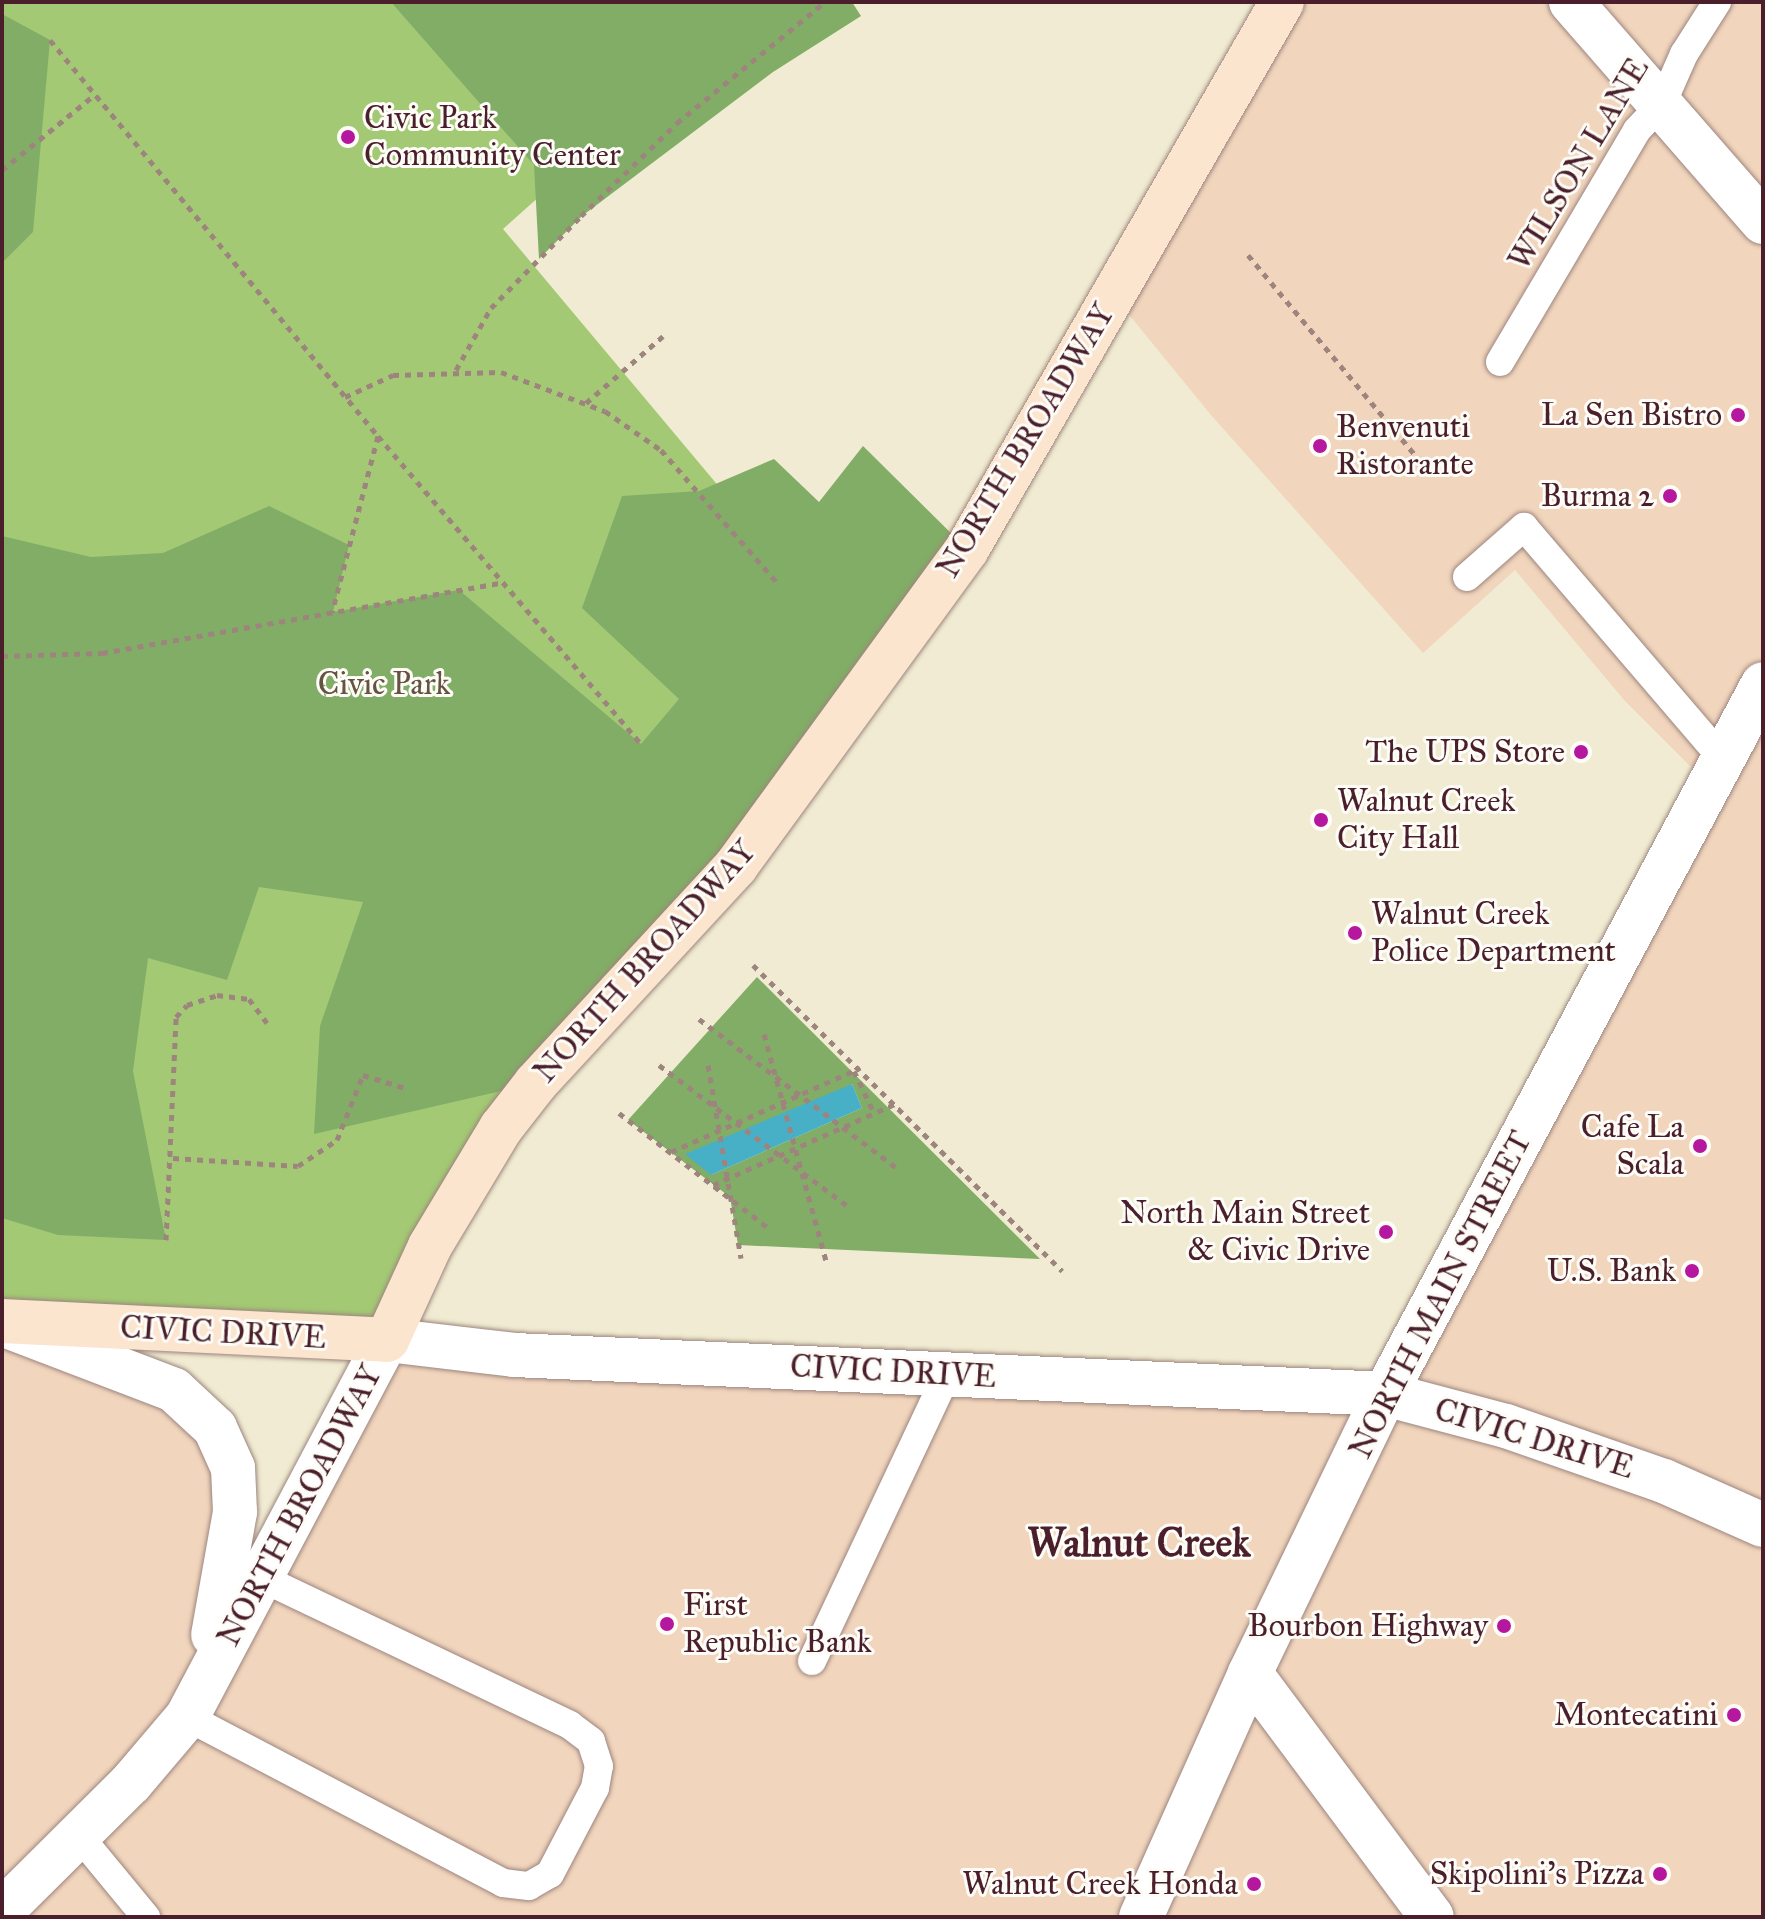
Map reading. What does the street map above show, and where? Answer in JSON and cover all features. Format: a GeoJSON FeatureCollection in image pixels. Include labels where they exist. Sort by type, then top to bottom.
{"type":"FeatureCollection","features":[{"type":"Feature","properties":{"kind":"main road","name":"NORTH BROADWAY"},"geometry":{"type":"LineString","coordinates":[[387,1340],[430,1246],[501,1128],[536,1083],[736,866],[967,549],[1282,2]]}},
{"type":"Feature","properties":{"kind":"main road","name":"CIVIC DRIVE"},"geometry":{"type":"LineString","coordinates":[[2,1323],[387,1340]]}},
{"type":"Feature","properties":{"kind":"street"},"geometry":{"type":"LineString","coordinates":[[1571,2],[1763,222]]}},
{"type":"Feature","properties":{"kind":"street","name":"NORTH MAIN STREET"},"geometry":{"type":"LineString","coordinates":[[1141,1917],[1250,1673],[1385,1394],[1763,684]]}},
{"type":"Feature","properties":{"kind":"street"},"geometry":{"type":"LineString","coordinates":[[2,1323],[174,1390],[215,1428],[225,1445],[233,1468],[235,1512],[195,1705]]}},
{"type":"Feature","properties":{"kind":"street","name":"CIVIC DRIVE"},"geometry":{"type":"LineString","coordinates":[[387,1340],[514,1355],[1385,1394],[1506,1426],[1664,1481],[1763,1525]]}},
{"type":"Feature","properties":{"kind":"street","name":"NORTH BROADWAY"},"geometry":{"type":"LineString","coordinates":[[15,1909],[195,1705],[258,1576],[387,1340]]}},
{"type":"Feature","properties":{"kind":"street"},"geometry":{"type":"LineString","coordinates":[[1250,1673],[1429,1916]]}},
{"type":"Feature","properties":{"kind":"lane","name":"WILSON LANE"},"geometry":{"type":"LineString","coordinates":[[1500,362],[1637,130],[1662,104],[1684,54],[1717,2]]}},
{"type":"Feature","properties":{"kind":"lane"},"geometry":{"type":"LineString","coordinates":[[1467,577],[1524,527],[1723,759]]}},
{"type":"Feature","properties":{"kind":"lane"},"geometry":{"type":"LineString","coordinates":[[812,1661],[947,1374]]}},
{"type":"Feature","properties":{"kind":"lane"},"geometry":{"type":"LineString","coordinates":[[195,1705],[503,1883],[529,1886],[550,1874],[595,1788],[599,1766],[591,1741],[570,1725],[258,1576]]}},
{"type":"Feature","properties":{"kind":"lane"},"geometry":{"type":"LineString","coordinates":[[80,1837],[146,1917]]}},
{"type":"Feature","properties":{"kind":"path"},"geometry":{"type":"LineString","coordinates":[[456,370],[491,308],[581,216],[677,123],[825,2]]}},
{"type":"Feature","properties":{"kind":"path"},"geometry":{"type":"LineString","coordinates":[[50,40],[93,96],[501,583],[641,744]]}},
{"type":"Feature","properties":{"kind":"path"},"geometry":{"type":"LineString","coordinates":[[2,170],[93,96]]}},
{"type":"Feature","properties":{"kind":"path"},"geometry":{"type":"LineString","coordinates":[[1248,255],[1426,468]]}},
{"type":"Feature","properties":{"kind":"path"},"geometry":{"type":"LineString","coordinates":[[586,403],[663,336]]}},
{"type":"Feature","properties":{"kind":"path"},"geometry":{"type":"LineString","coordinates":[[345,397],[393,375],[456,370],[501,372],[586,403],[661,450],[779,585]]}},
{"type":"Feature","properties":{"kind":"path"},"geometry":{"type":"LineString","coordinates":[[332,612],[378,436]]}},
{"type":"Feature","properties":{"kind":"path"},"geometry":{"type":"LineString","coordinates":[[2,656],[102,653],[501,583]]}},
{"type":"Feature","properties":{"kind":"path"},"geometry":{"type":"LineString","coordinates":[[753,965],[1062,1271]]}},
{"type":"Feature","properties":{"kind":"path"},"geometry":{"type":"LineString","coordinates":[[166,1240],[173,1158],[176,1017],[187,1005],[217,995],[249,999],[267,1023]]}},
{"type":"Feature","properties":{"kind":"path"},"geometry":{"type":"LineString","coordinates":[[699,1019],[897,1168]]}},
{"type":"Feature","properties":{"kind":"path"},"geometry":{"type":"LineString","coordinates":[[764,1034],[827,1265]]}},
{"type":"Feature","properties":{"kind":"path"},"geometry":{"type":"LineString","coordinates":[[659,1065],[849,1207]]}},
{"type":"Feature","properties":{"kind":"path"},"geometry":{"type":"LineString","coordinates":[[708,1065],[741,1258]]}},
{"type":"Feature","properties":{"kind":"path"},"geometry":{"type":"LineString","coordinates":[[671,1152],[802,1097],[857,1069]]}},
{"type":"Feature","properties":{"kind":"path"},"geometry":{"type":"LineString","coordinates":[[857,1069],[874,1113]]}},
{"type":"Feature","properties":{"kind":"path"},"geometry":{"type":"LineString","coordinates":[[173,1158],[298,1166],[337,1140],[363,1075],[405,1088]]}},
{"type":"Feature","properties":{"kind":"path"},"geometry":{"type":"LineString","coordinates":[[713,1185],[777,1153],[895,1104]]}},
{"type":"Feature","properties":{"kind":"path"},"geometry":{"type":"LineString","coordinates":[[619,1113],[767,1227]]}},
{"type":"Feature","properties":{"kind":"shaded area"},"geometry":{"type":"Polygon","coordinates":[[[1282,2],[1763,2],[1763,1917],[2,1917],[2,1324],[174,1390],[225,1445],[203,1689],[387,1340],[1385,1394],[1709,785],[1625,701],[1515,570],[1423,653],[1211,415],[1113,295],[1282,2]]]}},
{"type":"Feature","properties":{"kind":"green space","name":"Civic Park"},"geometry":{"type":"Polygon","coordinates":[[[2,2],[757,2],[503,229],[876,674],[536,1083],[387,1340],[2,1321],[2,2]]]}},
{"type":"Feature","properties":{"kind":"green space"},"geometry":{"type":"Polygon","coordinates":[[[391,2],[852,2],[861,16],[773,72],[582,216],[539,259],[534,165],[391,2]]]}},
{"type":"Feature","properties":{"kind":"green space"},"geometry":{"type":"Polygon","coordinates":[[[2,14],[50,40],[33,232],[2,263],[2,14]]]}},
{"type":"Feature","properties":{"kind":"green space"},"geometry":{"type":"Polygon","coordinates":[[[863,446],[967,549],[536,1083],[314,1134],[320,1026],[363,902],[259,887],[227,980],[148,958],[133,1071],[166,1240],[58,1235],[2,1218],[2,536],[91,557],[163,553],[269,506],[349,545],[333,612],[459,590],[641,744],[679,699],[582,608],[622,496],[699,491],[774,459],[819,502],[863,446]]]}},
{"type":"Feature","properties":{"kind":"green space"},"geometry":{"type":"Polygon","coordinates":[[[757,977],[1040,1259],[738,1245],[730,1197],[628,1120],[757,977]],[[852,1084],[711,1175],[862,1108],[852,1084]]]}},
{"type":"Feature","properties":{"kind":"water"},"geometry":{"type":"Polygon","coordinates":[[[852,1084],[862,1108],[711,1175],[685,1154],[852,1084]]]}},
{"type":"Feature","properties":{"kind":"place","name":"Civic Park Community Center"},"geometry":{"type":"Point","coordinates":[348,137]}},
{"type":"Feature","properties":{"kind":"place","name":"La Sen Bistro"},"geometry":{"type":"Point","coordinates":[1738,415]}},
{"type":"Feature","properties":{"kind":"place","name":"Benvenuti Ristorante"},"geometry":{"type":"Point","coordinates":[1320,446]}},
{"type":"Feature","properties":{"kind":"place","name":"Burma 2"},"geometry":{"type":"Point","coordinates":[1670,496]}},
{"type":"Feature","properties":{"kind":"place","name":"The UPS Store"},"geometry":{"type":"Point","coordinates":[1581,752]}},
{"type":"Feature","properties":{"kind":"place","name":"Walnut Creek City Hall"},"geometry":{"type":"Point","coordinates":[1321,820]}},
{"type":"Feature","properties":{"kind":"place","name":"Walnut Creek Police Department"},"geometry":{"type":"Point","coordinates":[1355,933]}},
{"type":"Feature","properties":{"kind":"place","name":"Cafe La Scala"},"geometry":{"type":"Point","coordinates":[1700,1146]}},
{"type":"Feature","properties":{"kind":"place","name":"North Main Street & Civic Drive"},"geometry":{"type":"Point","coordinates":[1386,1232]}},
{"type":"Feature","properties":{"kind":"place","name":"U.S. Bank"},"geometry":{"type":"Point","coordinates":[1692,1271]}},
{"type":"Feature","properties":{"kind":"place","name":"First Republic Bank"},"geometry":{"type":"Point","coordinates":[667,1624]}},
{"type":"Feature","properties":{"kind":"place","name":"Bourbon Highway"},"geometry":{"type":"Point","coordinates":[1504,1626]}},
{"type":"Feature","properties":{"kind":"place","name":"Montecatini"},"geometry":{"type":"Point","coordinates":[1734,1715]}},
{"type":"Feature","properties":{"kind":"place","name":"Skipolini's Pizza"},"geometry":{"type":"Point","coordinates":[1660,1874]}},
{"type":"Feature","properties":{"kind":"place","name":"Walnut Creek Honda"},"geometry":{"type":"Point","coordinates":[1254,1884]}},
{"type":"Feature","properties":{"kind":"district","name":"Walnut Creek"},"geometry":{"type":"Point","coordinates":[1139,1543]}}]}
